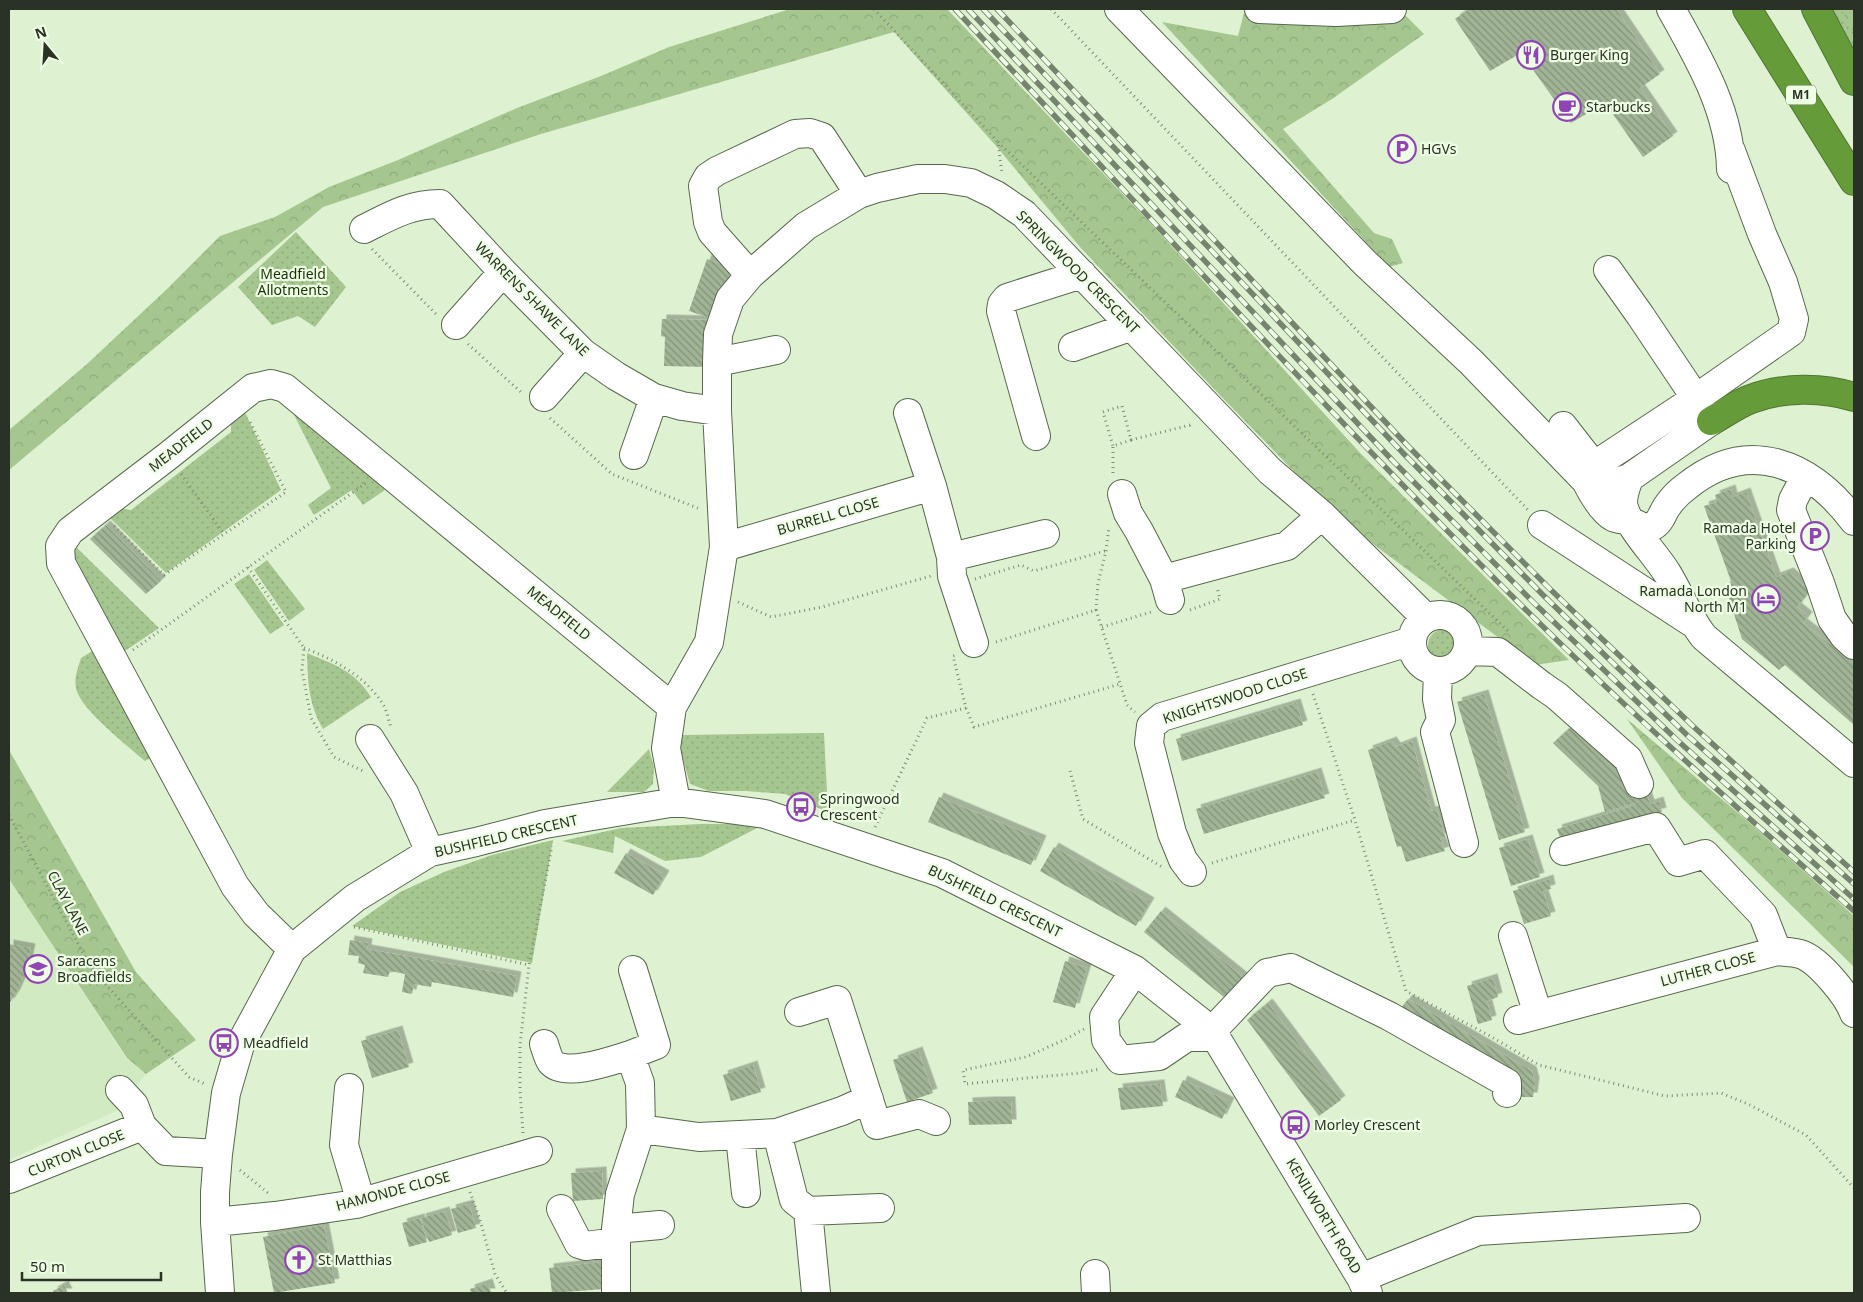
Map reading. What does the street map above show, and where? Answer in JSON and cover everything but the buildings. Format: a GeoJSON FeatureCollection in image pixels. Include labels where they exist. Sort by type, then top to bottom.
{"type":"FeatureCollection","features":[{"type":"Feature","properties":{"kind":"highway","name":"M1"},"geometry":{"type":"LineString","coordinates":[[1747,9],[1854,181]]}},
{"type":"Feature","properties":{"kind":"highway","name":"M1"},"geometry":{"type":"LineString","coordinates":[[1766,9],[1854,177]]}},
{"type":"Feature","properties":{"kind":"highway"},"geometry":{"type":"LineString","coordinates":[[1816,9],[1854,81]]}},
{"type":"Feature","properties":{"kind":"highway"},"geometry":{"type":"LineString","coordinates":[[1829,9],[1854,63]]}},
{"type":"Feature","properties":{"kind":"highway"},"geometry":{"type":"LineString","coordinates":[[1711,421],[1750,399],[1774,392],[1830,391],[1854,397]]}},
{"type":"Feature","properties":{"kind":"street"},"geometry":{"type":"LineString","coordinates":[[1119,9],[1365,263],[1471,362],[1586,481],[1594,497],[1613,517],[1650,528],[1657,524],[1668,505],[1686,486],[1702,475],[1718,466],[1756,460],[1789,466],[1830,493],[1854,521]]}},
{"type":"Feature","properties":{"kind":"street"},"geometry":{"type":"LineString","coordinates":[[1258,9],[1336,12],[1392,9]]}},
{"type":"Feature","properties":{"kind":"street"},"geometry":{"type":"LineString","coordinates":[[1563,426],[1594,464],[1602,461],[1791,332],[1794,319],[1782,282],[1731,151],[1725,122],[1707,76],[1671,9]]}},
{"type":"Feature","properties":{"kind":"street"},"geometry":{"type":"LineString","coordinates":[[750,275],[712,232],[708,222],[703,186],[708,177],[795,134],[810,133],[822,137],[859,194]]}},
{"type":"Feature","properties":{"kind":"street"},"geometry":{"type":"LineString","coordinates":[[1731,151],[1731,187]]}},
{"type":"Feature","properties":{"kind":"street","name":"SPRINGWOOD CRESCENT"},"geometry":{"type":"LineString","coordinates":[[676,802],[666,748],[672,707],[709,642],[724,547],[717,411],[717,362],[718,334],[730,299],[750,275],[806,226],[859,194],[891,184],[918,179],[945,179],[972,183],[996,195],[1024,214],[1270,471],[1322,514],[1426,618]]}},
{"type":"Feature","properties":{"kind":"street","name":"WARRENS SHAWE LANE"},"geometry":{"type":"LineString","coordinates":[[364,229],[401,210],[417,205],[440,204],[503,272],[584,353],[616,376],[654,398],[682,406],[717,411]]}},
{"type":"Feature","properties":{"kind":"street"},"geometry":{"type":"LineString","coordinates":[[1586,481],[1606,485],[1629,478],[1711,421],[1608,270]]}},
{"type":"Feature","properties":{"kind":"street"},"geometry":{"type":"LineString","coordinates":[[456,325],[503,272]]}},
{"type":"Feature","properties":{"kind":"street"},"geometry":{"type":"LineString","coordinates":[[1036,436],[1001,311],[1002,304],[1007,298],[1082,274]]}},
{"type":"Feature","properties":{"kind":"street"},"geometry":{"type":"LineString","coordinates":[[1073,347],[1132,326]]}},
{"type":"Feature","properties":{"kind":"street"},"geometry":{"type":"LineString","coordinates":[[717,362],[776,350]]}},
{"type":"Feature","properties":{"kind":"street"},"geometry":{"type":"LineString","coordinates":[[544,397],[584,353]]}},
{"type":"Feature","properties":{"kind":"street","name":"MEADFIELD"},"geometry":{"type":"LineString","coordinates":[[292,949],[256,914],[235,886],[61,563],[60,546],[70,531],[253,388],[271,384],[285,388],[672,707]]}},
{"type":"Feature","properties":{"kind":"street"},"geometry":{"type":"LineString","coordinates":[[634,455],[654,398]]}},
{"type":"Feature","properties":{"kind":"street"},"geometry":{"type":"LineString","coordinates":[[908,412],[932,486],[953,570],[977,646]]}},
{"type":"Feature","properties":{"kind":"street"},"geometry":{"type":"LineString","coordinates":[[1806,477],[1793,500],[1791,510],[1820,582],[1832,619],[1844,636],[1854,643]]}},
{"type":"Feature","properties":{"kind":"street"},"geometry":{"type":"LineString","coordinates":[[1629,478],[1623,507],[1630,521],[1667,573],[1693,624],[1704,637],[1854,764]]}},
{"type":"Feature","properties":{"kind":"street","name":"BURRELL CLOSE"},"geometry":{"type":"LineString","coordinates":[[724,547],[932,486]]}},
{"type":"Feature","properties":{"kind":"street"},"geometry":{"type":"LineString","coordinates":[[1122,494],[1128,513],[1139,531],[1167,590],[1287,546],[1322,514]]}},
{"type":"Feature","properties":{"kind":"street"},"geometry":{"type":"LineString","coordinates":[[1542,525],[1693,624]]}},
{"type":"Feature","properties":{"kind":"street"},"geometry":{"type":"LineString","coordinates":[[953,570],[1045,534]]}},
{"type":"Feature","properties":{"kind":"street"},"geometry":{"type":"LineString","coordinates":[[1435,615],[1445,615],[1454,618],[1461,624],[1468,642],[1463,660],[1448,670],[1438,671],[1422,665],[1416,658],[1412,641],[1414,632],[1426,618],[1435,615]]}},
{"type":"Feature","properties":{"kind":"street","name":"KNIGHTSWOOD CLOSE"},"geometry":{"type":"LineString","coordinates":[[1188,866],[1172,833],[1149,743],[1151,726],[1162,717],[1412,641]]}},
{"type":"Feature","properties":{"kind":"street"},"geometry":{"type":"LineString","coordinates":[[1467,651],[1498,652],[1558,696],[1628,758],[1639,784]]}},
{"type":"Feature","properties":{"kind":"street"},"geometry":{"type":"LineString","coordinates":[[1438,671],[1438,699],[1441,720],[1435,732],[1464,843]]}},
{"type":"Feature","properties":{"kind":"street"},"geometry":{"type":"LineString","coordinates":[[382,737],[390,772],[404,793],[430,852]]}},
{"type":"Feature","properties":{"kind":"street","name":"BUSHFIELD CRESCENT"},"geometry":{"type":"LineString","coordinates":[[219,1293],[215,1222],[218,1158],[226,1093],[240,1045],[292,949],[355,898],[430,852],[557,822],[676,802],[765,814],[942,873],[1135,970],[1214,1034]]}},
{"type":"Feature","properties":{"kind":"street"},"geometry":{"type":"LineString","coordinates":[[1564,851],[1656,827],[1678,862],[1705,854],[1763,915],[1777,951]]}},
{"type":"Feature","properties":{"kind":"street","name":"LUTHER CLOSE"},"geometry":{"type":"LineString","coordinates":[[1513,936],[1528,1017],[1777,951],[1802,954],[1827,973],[1851,1004],[1854,1013]]}},
{"type":"Feature","properties":{"kind":"street"},"geometry":{"type":"LineString","coordinates":[[1135,970],[1104,1017],[1106,1040],[1120,1060],[1159,1056],[1187,1037],[1214,1034],[1267,973],[1291,968],[1389,1016],[1507,1082],[1507,1093]]}},
{"type":"Feature","properties":{"kind":"street"},"geometry":{"type":"LineString","coordinates":[[544,1044],[551,1062],[563,1069],[598,1064],[656,1045],[633,970]]}},
{"type":"Feature","properties":{"kind":"street"},"geometry":{"type":"LineString","coordinates":[[799,1012],[837,1000],[877,1125],[918,1114],[936,1121]]}},
{"type":"Feature","properties":{"kind":"street","name":"KENILWORTH ROAD"},"geometry":{"type":"LineString","coordinates":[[1214,1034],[1364,1286]]}},
{"type":"Feature","properties":{"kind":"street"},"geometry":{"type":"LineString","coordinates":[[616,1293],[616,1235],[620,1194],[641,1129],[640,1083],[630,1055]]}},
{"type":"Feature","properties":{"kind":"street"},"geometry":{"type":"LineString","coordinates":[[349,1088],[344,1145],[361,1202]]}},
{"type":"Feature","properties":{"kind":"street"},"geometry":{"type":"LineString","coordinates":[[120,1090],[134,1106],[142,1126],[166,1151],[218,1158]]}},
{"type":"Feature","properties":{"kind":"street"},"geometry":{"type":"LineString","coordinates":[[641,1129],[699,1137],[777,1133],[869,1099]]}},
{"type":"Feature","properties":{"kind":"street","name":"CURTON CLOSE"},"geometry":{"type":"LineString","coordinates":[[9,1179],[142,1126]]}},
{"type":"Feature","properties":{"kind":"street"},"geometry":{"type":"LineString","coordinates":[[777,1133],[794,1200],[808,1211],[880,1208]]}},
{"type":"Feature","properties":{"kind":"street"},"geometry":{"type":"LineString","coordinates":[[740,1136],[746,1193]]}},
{"type":"Feature","properties":{"kind":"street","name":"HAMONDE CLOSE"},"geometry":{"type":"LineString","coordinates":[[215,1222],[285,1215],[361,1202],[532,1153]]}},
{"type":"Feature","properties":{"kind":"street"},"geometry":{"type":"LineString","coordinates":[[561,1209],[579,1244],[586,1246],[616,1235],[660,1225]]}},
{"type":"Feature","properties":{"kind":"street"},"geometry":{"type":"LineString","coordinates":[[808,1211],[816,1293]]}},
{"type":"Feature","properties":{"kind":"street"},"geometry":{"type":"LineString","coordinates":[[1364,1286],[1478,1231],[1686,1218]]}},
{"type":"Feature","properties":{"kind":"path"},"geometry":{"type":"LineString","coordinates":[[874,9],[998,142],[1512,634]]}},
{"type":"Feature","properties":{"kind":"path"},"geometry":{"type":"LineString","coordinates":[[1051,9],[1542,525]]}},
{"type":"Feature","properties":{"kind":"path"},"geometry":{"type":"LineString","coordinates":[[998,142],[1007,202]]}},
{"type":"Feature","properties":{"kind":"path"},"geometry":{"type":"LineString","coordinates":[[98,510],[164,575],[286,492],[239,399]]}},
{"type":"Feature","properties":{"kind":"path"},"geometry":{"type":"LineString","coordinates":[[1131,440],[1190,425],[1208,406]]}},
{"type":"Feature","properties":{"kind":"path"},"geometry":{"type":"LineString","coordinates":[[168,456],[224,534]]}},
{"type":"Feature","properties":{"kind":"path"},"geometry":{"type":"LineString","coordinates":[[114,663],[384,470]]}},
{"type":"Feature","properties":{"kind":"path"},"geometry":{"type":"LineString","coordinates":[[717,593],[771,617],[822,607],[953,570],[1021,566],[1034,571],[1106,550]]}},
{"type":"Feature","properties":{"kind":"path"},"geometry":{"type":"LineString","coordinates":[[248,567],[304,648],[345,666],[367,685],[384,706],[382,737]]}},
{"type":"Feature","properties":{"kind":"path"},"geometry":{"type":"LineString","coordinates":[[1120,684],[974,727],[966,708],[953,656],[977,646],[1096,610],[1127,705],[1151,726]]}},
{"type":"Feature","properties":{"kind":"path"},"geometry":{"type":"LineString","coordinates":[[304,648],[302,670],[311,718],[334,757],[371,774],[390,772]]}},
{"type":"Feature","properties":{"kind":"path"},"geometry":{"type":"LineString","coordinates":[[867,848],[875,827],[927,718],[966,708]]}},
{"type":"Feature","properties":{"kind":"path"},"geometry":{"type":"LineString","coordinates":[[1070,771],[1083,819],[1166,870],[1208,864],[1355,820]]}},
{"type":"Feature","properties":{"kind":"path","name":"CLAY LANE"},"geometry":{"type":"LineString","coordinates":[[9,816],[91,968],[189,1077],[226,1093]]}},
{"type":"Feature","properties":{"kind":"path"},"geometry":{"type":"LineString","coordinates":[[532,1153],[522,1126],[520,1045],[530,965],[557,822]]}},
{"type":"Feature","properties":{"kind":"path"},"geometry":{"type":"LineString","coordinates":[[335,914],[349,926],[530,965]]}},
{"type":"Feature","properties":{"kind":"path"},"geometry":{"type":"LineString","coordinates":[[1104,1017],[1066,1039],[1026,1057],[963,1070],[965,1084],[1080,1073],[1112,1067],[1120,1060]]}},
{"type":"Feature","properties":{"kind":"path"},"geometry":{"type":"LineString","coordinates":[[218,1158],[233,1163],[280,1204],[285,1215]]}},
{"type":"Feature","properties":{"kind":"path"},"geometry":{"type":"LineString","coordinates":[[463,1173],[480,1220],[495,1274],[507,1293]]}},
{"type":"Feature","properties":{"kind":"shaded area","name":"Saracens Broadfields"},"geometry":{"type":"Polygon","coordinates":[[[9,879],[126,1058],[146,1074],[118,1110],[9,1160],[9,879]]]}},
{"type":"Feature","properties":{"kind":"green space"},"geometry":{"type":"Polygon","coordinates":[[[790,9],[947,9],[1154,227],[1362,455],[1569,660],[1535,665],[1341,520],[1080,247],[997,147],[894,32],[541,134],[323,207],[9,470],[9,430],[87,364],[220,236],[275,217],[329,187],[669,47],[790,9]]]}},
{"type":"Feature","properties":{"kind":"green space"},"geometry":{"type":"Polygon","coordinates":[[[1245,9],[1399,9],[1424,34],[1332,99],[1283,129],[1374,233],[1392,239],[1403,263],[1389,267],[1162,22],[1238,36],[1245,9]]]}},
{"type":"Feature","properties":{"kind":"green space"},"geometry":{"type":"Polygon","coordinates":[[[1812,9],[1854,9],[1854,88],[1812,9]]]}},
{"type":"Feature","properties":{"kind":"green space"},"geometry":{"type":"Polygon","coordinates":[[[1841,9],[1854,9],[1854,34],[1841,9]]]}},
{"type":"Feature","properties":{"kind":"green space","name":"Meadfield Allotments"},"geometry":{"type":"Polygon","coordinates":[[[296,232],[346,287],[315,327],[298,316],[272,325],[238,287],[296,232]]]}},
{"type":"Feature","properties":{"kind":"green space"},"geometry":{"type":"Polygon","coordinates":[[[287,401],[385,490],[363,505],[352,490],[314,515],[308,505],[331,488],[287,401]]]}},
{"type":"Feature","properties":{"kind":"green space"},"geometry":{"type":"Polygon","coordinates":[[[244,410],[281,490],[166,573],[106,514],[114,507],[131,510],[231,432],[231,418],[244,410]]]}},
{"type":"Feature","properties":{"kind":"green space"},"geometry":{"type":"Polygon","coordinates":[[[73,544],[159,628],[119,655],[71,565],[73,544]]]}},
{"type":"Feature","properties":{"kind":"green space"},"geometry":{"type":"Polygon","coordinates":[[[267,560],[305,609],[289,621],[254,570],[267,560]]]}},
{"type":"Feature","properties":{"kind":"green space"},"geometry":{"type":"Polygon","coordinates":[[[249,574],[284,625],[270,634],[234,584],[249,574]]]}},
{"type":"Feature","properties":{"kind":"green space"},"geometry":{"type":"Polygon","coordinates":[[[1444,629],[1456,633],[1460,645],[1456,657],[1444,661],[1432,657],[1428,645],[1432,633],[1444,629]]]}},
{"type":"Feature","properties":{"kind":"green space"},"geometry":{"type":"Polygon","coordinates":[[[94,650],[152,757],[145,761],[106,727],[79,696],[76,680],[81,658],[94,650]]]}},
{"type":"Feature","properties":{"kind":"green space"},"geometry":{"type":"Polygon","coordinates":[[[307,653],[351,674],[371,697],[323,729],[312,701],[307,653]]]}},
{"type":"Feature","properties":{"kind":"green space"},"geometry":{"type":"Polygon","coordinates":[[[1627,719],[1744,818],[1854,916],[1854,967],[1682,798],[1627,719]]]}},
{"type":"Feature","properties":{"kind":"green space"},"geometry":{"type":"Polygon","coordinates":[[[824,733],[828,812],[785,794],[709,791],[690,784],[679,745],[681,735],[824,733]]]}},
{"type":"Feature","properties":{"kind":"green space"},"geometry":{"type":"Polygon","coordinates":[[[649,749],[654,767],[653,784],[644,792],[607,792],[649,749]]]}},
{"type":"Feature","properties":{"kind":"green space"},"geometry":{"type":"Polygon","coordinates":[[[9,750],[136,972],[196,1040],[146,1074],[127,1058],[9,879],[9,750]]]}},
{"type":"Feature","properties":{"kind":"green space"},"geometry":{"type":"Polygon","coordinates":[[[701,824],[765,824],[701,857],[665,861],[615,836],[613,853],[562,841],[621,828],[701,824]]]}},
{"type":"Feature","properties":{"kind":"green space"},"geometry":{"type":"Polygon","coordinates":[[[553,840],[532,963],[352,926],[400,892],[444,872],[492,855],[553,840]]]}},
{"type":"Feature","properties":{"kind":"railway"},"geometry":{"type":"LineString","coordinates":[[955,9],[1166,236],[1451,535],[1605,686],[1854,911]]}},
{"type":"Feature","properties":{"kind":"railway"},"geometry":{"type":"LineString","coordinates":[[968,9],[1393,461],[1533,602],[1677,740],[1854,899]]}},
{"type":"Feature","properties":{"kind":"railway"},"geometry":{"type":"LineString","coordinates":[[983,9],[1403,453],[1543,595],[1687,735],[1854,884]]}},
{"type":"Feature","properties":{"kind":"railway"},"geometry":{"type":"LineString","coordinates":[[997,9],[1408,446],[1550,589],[1695,728],[1854,872]]}},
{"type":"Feature","properties":{"kind":"place","name":"Burger King"},"geometry":{"type":"Point","coordinates":[1531,55]}},
{"type":"Feature","properties":{"kind":"place","name":"Starbucks"},"geometry":{"type":"Point","coordinates":[1567,107]}},
{"type":"Feature","properties":{"kind":"place","name":"HGVs"},"geometry":{"type":"Point","coordinates":[1402,149]}},
{"type":"Feature","properties":{"kind":"place","name":"Ramada Hotel Parking"},"geometry":{"type":"Point","coordinates":[1815,536]}},
{"type":"Feature","properties":{"kind":"place","name":"Ramada London North M1"},"geometry":{"type":"Point","coordinates":[1766,599]}},
{"type":"Feature","properties":{"kind":"place","name":"Springwood Crescent"},"geometry":{"type":"Point","coordinates":[801,807]}},
{"type":"Feature","properties":{"kind":"place","name":"Saracens Broadfields"},"geometry":{"type":"Point","coordinates":[38,969]}},
{"type":"Feature","properties":{"kind":"place","name":"Meadfield"},"geometry":{"type":"Point","coordinates":[224,1043]}},
{"type":"Feature","properties":{"kind":"place","name":"Morley Crescent"},"geometry":{"type":"Point","coordinates":[1295,1125]}},
{"type":"Feature","properties":{"kind":"place","name":"St Matthias"},"geometry":{"type":"Point","coordinates":[299,1260]}}]}
